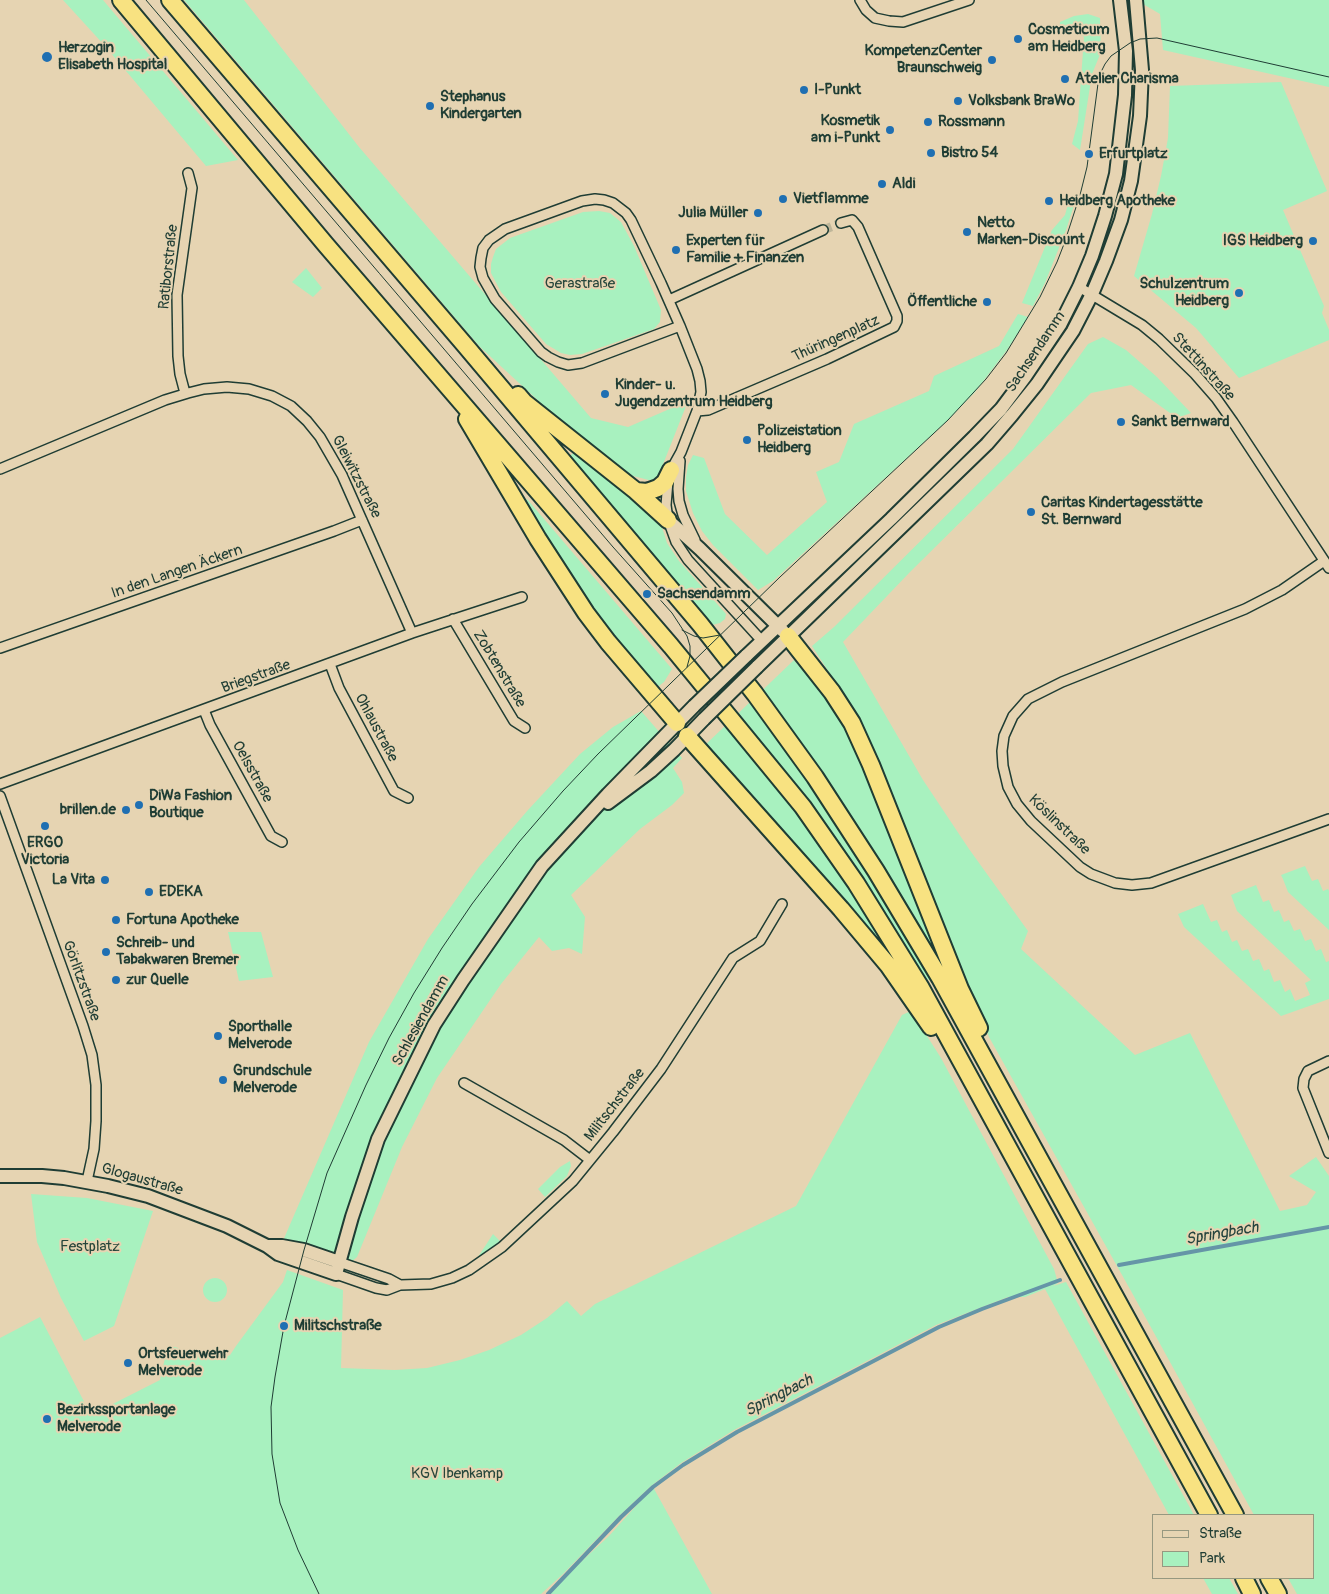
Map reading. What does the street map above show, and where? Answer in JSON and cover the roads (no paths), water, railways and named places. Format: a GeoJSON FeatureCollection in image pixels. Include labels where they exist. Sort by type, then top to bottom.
{"type":"FeatureCollection","features":[{"type":"Feature","properties":{"kind":"highway"},"geometry":{"type":"LineString","coordinates":[[121,0],[326,245],[671,646],[803,807],[856,884],[921,988],[1208,1514]]}},
{"type":"Feature","properties":{"kind":"highway"},"geometry":{"type":"LineString","coordinates":[[170,0],[700,624],[755,694],[810,769],[876,871],[996,1077],[1234,1514]]}},
{"type":"Feature","properties":{"kind":"highway"},"geometry":{"type":"LineString","coordinates":[[464,344],[497,372],[524,402],[636,491],[668,520]]}},
{"type":"Feature","properties":{"kind":"highway"},"geometry":{"type":"LineString","coordinates":[[452,391],[538,539],[586,613],[682,730],[841,909],[888,965],[935,1032],[961,1063]]}},
{"type":"Feature","properties":{"kind":"highway"},"geometry":{"type":"LineString","coordinates":[[636,491],[647,492],[658,488],[665,482],[671,470]]}},
{"type":"Feature","properties":{"kind":"highway"},"geometry":{"type":"LineString","coordinates":[[783,631],[832,692],[852,723],[862,743],[960,989],[980,1029],[996,1077]]}},
{"type":"Feature","properties":{"kind":"highway"},"geometry":{"type":"LineString","coordinates":[[1244,1579],[1252,1594]]}},
{"type":"Feature","properties":{"kind":"highway"},"geometry":{"type":"LineString","coordinates":[[1270,1579],[1278,1594]]}},
{"type":"Feature","properties":{"kind":"street"},"geometry":{"type":"LineString","coordinates":[[860,0],[866,10],[875,18],[903,22],[969,0]]}},
{"type":"Feature","properties":{"kind":"street","name":"Sachsendamm"},"geometry":{"type":"LineString","coordinates":[[682,730],[704,719],[772,652],[783,631],[1001,409],[1060,324],[1079,287],[1098,238],[1116,174],[1125,96],[1126,51],[1120,0]]}},
{"type":"Feature","properties":{"kind":"street","name":"Sachsendamm"},"geometry":{"type":"LineString","coordinates":[[682,730],[694,706],[746,656],[762,641],[783,631],[987,444],[1037,384],[1072,331],[1092,294],[1121,220],[1131,181],[1140,116],[1142,70],[1136,0]]}},
{"type":"Feature","properties":{"kind":"street","name":"Ratiborstraße"},"geometry":{"type":"LineString","coordinates":[[185,393],[178,356],[177,296],[192,188],[188,173]]}},
{"type":"Feature","properties":{"kind":"street"},"geometry":{"type":"LineString","coordinates":[[680,326],[582,363],[568,365],[558,362],[541,352],[495,299],[483,278],[480,267],[483,248],[489,240],[505,229],[582,201],[604,200],[620,207],[631,220],[669,300],[680,326],[697,369],[700,381],[701,392],[697,411],[681,452],[671,470],[666,496],[668,520],[676,542],[688,560],[772,652]]}},
{"type":"Feature","properties":{"kind":"street","name":"Thüringenplatz"},"geometry":{"type":"LineString","coordinates":[[697,411],[708,410],[894,327],[897,316],[858,227],[852,220],[841,223]]}},
{"type":"Feature","properties":{"kind":"street"},"geometry":{"type":"LineString","coordinates":[[669,300],[823,230]]}},
{"type":"Feature","properties":{"kind":"street","name":"Stettinstraße"},"geometry":{"type":"LineString","coordinates":[[1079,287],[1142,325],[1159,338],[1195,374],[1216,398],[1233,422],[1326,564]]}},
{"type":"Feature","properties":{"kind":"street","name":"Gleiwitzstraße"},"geometry":{"type":"LineString","coordinates":[[0,469],[185,393],[227,387],[248,389],[272,396],[291,406],[320,437],[342,475],[412,633]]}},
{"type":"Feature","properties":{"kind":"street"},"geometry":{"type":"LineString","coordinates":[[681,452],[678,469],[679,501],[688,529],[700,549]]}},
{"type":"Feature","properties":{"kind":"street","name":"In den Langen Äckern"},"geometry":{"type":"LineString","coordinates":[[0,648],[316,538],[362,520]]}},
{"type":"Feature","properties":{"kind":"street"},"geometry":{"type":"LineString","coordinates":[[668,520],[783,631]]}},
{"type":"Feature","properties":{"kind":"street","name":"Köslinstraße"},"geometry":{"type":"LineString","coordinates":[[1326,564],[1252,606],[1062,682],[1028,699],[1012,716],[1004,736],[1002,751],[1003,766],[1008,786],[1017,804],[1031,821],[1080,867],[1091,874],[1115,883],[1132,885],[1151,883],[1329,819]]}},
{"type":"Feature","properties":{"kind":"street","name":"Briegstraße"},"geometry":{"type":"LineString","coordinates":[[0,784],[412,633],[522,597]]}},
{"type":"Feature","properties":{"kind":"street","name":"Zobtenstraße"},"geometry":{"type":"LineString","coordinates":[[453,619],[514,721],[525,728]]}},
{"type":"Feature","properties":{"kind":"street","name":"Ohlaustraße"},"geometry":{"type":"LineString","coordinates":[[330,664],[339,688],[394,791],[408,798]]}},
{"type":"Feature","properties":{"kind":"street","name":"Oelsstraße"},"geometry":{"type":"LineString","coordinates":[[204,710],[210,725],[271,836],[282,842]]}},
{"type":"Feature","properties":{"kind":"street","name":"Schlesiendamm"},"geometry":{"type":"LineString","coordinates":[[338,1268],[352,1217],[378,1139],[434,1025],[542,866],[590,815],[651,771],[682,730]]}},
{"type":"Feature","properties":{"kind":"street","name":"Görlitzstraße"},"geometry":{"type":"LineString","coordinates":[[0,796],[90,1048],[97,1101],[94,1148],[87,1182]]}},
{"type":"Feature","properties":{"kind":"street","name":"Militschstraße"},"geometry":{"type":"LineString","coordinates":[[338,1268],[389,1279],[400,1285],[418,1285],[443,1281],[460,1275],[502,1247],[573,1181],[661,1069],[733,958],[760,941],[782,904]]}},
{"type":"Feature","properties":{"kind":"street"},"geometry":{"type":"LineString","coordinates":[[1329,1061],[1308,1071],[1304,1079],[1303,1088],[1329,1152]]}},
{"type":"Feature","properties":{"kind":"street"},"geometry":{"type":"LineString","coordinates":[[464,1082],[564,1140],[590,1160]]}},
{"type":"Feature","properties":{"kind":"street","name":"Glogaustraße"},"geometry":{"type":"LineString","coordinates":[[0,1176],[42,1176],[126,1190],[174,1205],[227,1226],[267,1246],[282,1246],[304,1250],[338,1268]]}},
{"type":"Feature","properties":{"kind":"waterway","name":"Springbach"},"geometry":{"type":"LineString","coordinates":[[1119,1265],[1329,1227]]}},
{"type":"Feature","properties":{"kind":"waterway","name":"Springbach"},"geometry":{"type":"LineString","coordinates":[[548,1594],[621,1517],[653,1487],[683,1465],[737,1432],[939,1327],[1060,1280]]}},
{"type":"Feature","properties":{"kind":"tunnel"},"geometry":{"type":"LineString","coordinates":[[823,230],[841,223]]}},
{"type":"Feature","properties":{"kind":"tram line"},"geometry":{"type":"LineString","coordinates":[[146,0],[613,547],[672,613],[687,636],[690,646],[687,667]]}},
{"type":"Feature","properties":{"kind":"tram line"},"geometry":{"type":"LineString","coordinates":[[319,1594],[298,1550],[280,1503],[272,1454],[271,1407],[284,1326],[327,1173],[389,1038],[442,948],[472,904],[519,842],[598,754],[780,577],[948,420],[986,379],[1006,353],[1040,297],[1064,244],[1087,167],[1099,76],[1111,56],[1130,43],[1140,39],[1157,38],[1329,77]]}},
{"type":"Feature","properties":{"kind":"tram line"},"geometry":{"type":"LineString","coordinates":[[682,630],[703,638],[720,635]]}},
{"type":"Feature","properties":{"kind":"place","name":"Cosmeticum am Heidberg"},"geometry":{"type":"Point","coordinates":[1018,39]}},
{"type":"Feature","properties":{"kind":"place","name":"Herzogin Elisabeth Hospital"},"geometry":{"type":"Point","coordinates":[47,57]}},
{"type":"Feature","properties":{"kind":"place","name":"KompetenzCenter Braunschweig"},"geometry":{"type":"Point","coordinates":[992,60]}},
{"type":"Feature","properties":{"kind":"place","name":"Atelier Charisma"},"geometry":{"type":"Point","coordinates":[1065,79]}},
{"type":"Feature","properties":{"kind":"place","name":"I-Punkt"},"geometry":{"type":"Point","coordinates":[804,90]}},
{"type":"Feature","properties":{"kind":"place","name":"Volksbank BraWo"},"geometry":{"type":"Point","coordinates":[958,101]}},
{"type":"Feature","properties":{"kind":"place","name":"Stephanus Kindergarten"},"geometry":{"type":"Point","coordinates":[430,106]}},
{"type":"Feature","properties":{"kind":"place","name":"Rossmann"},"geometry":{"type":"Point","coordinates":[928,122]}},
{"type":"Feature","properties":{"kind":"place","name":"Kosmetik am i-Punkt"},"geometry":{"type":"Point","coordinates":[890,130]}},
{"type":"Feature","properties":{"kind":"place","name":"Bistro 54"},"geometry":{"type":"Point","coordinates":[931,153]}},
{"type":"Feature","properties":{"kind":"place","name":"Erfurtplatz"},"geometry":{"type":"Point","coordinates":[1089,154]}},
{"type":"Feature","properties":{"kind":"place","name":"Aldi"},"geometry":{"type":"Point","coordinates":[882,184]}},
{"type":"Feature","properties":{"kind":"place","name":"Vietflamme"},"geometry":{"type":"Point","coordinates":[783,199]}},
{"type":"Feature","properties":{"kind":"place","name":"Heidberg Apotheke"},"geometry":{"type":"Point","coordinates":[1049,201]}},
{"type":"Feature","properties":{"kind":"place","name":"Julia Müller"},"geometry":{"type":"Point","coordinates":[758,213]}},
{"type":"Feature","properties":{"kind":"place","name":"Netto Marken-Discount"},"geometry":{"type":"Point","coordinates":[967,232]}},
{"type":"Feature","properties":{"kind":"place","name":"IGS Heidberg"},"geometry":{"type":"Point","coordinates":[1313,241]}},
{"type":"Feature","properties":{"kind":"place","name":"Experten für Familie + Finanzen"},"geometry":{"type":"Point","coordinates":[676,250]}},
{"type":"Feature","properties":{"kind":"place","name":"Schulzentrum Heidberg"},"geometry":{"type":"Point","coordinates":[1239,293]}},
{"type":"Feature","properties":{"kind":"place","name":"Öffentliche"},"geometry":{"type":"Point","coordinates":[987,302]}},
{"type":"Feature","properties":{"kind":"place","name":"Kinder- u. Jugendzentrum Heidberg"},"geometry":{"type":"Point","coordinates":[605,394]}},
{"type":"Feature","properties":{"kind":"place","name":"Sankt Bernward"},"geometry":{"type":"Point","coordinates":[1121,422]}},
{"type":"Feature","properties":{"kind":"place","name":"Polizeistation Heidberg"},"geometry":{"type":"Point","coordinates":[747,440]}},
{"type":"Feature","properties":{"kind":"place","name":"Caritas Kindertagesstätte St. Bernward"},"geometry":{"type":"Point","coordinates":[1031,512]}},
{"type":"Feature","properties":{"kind":"place","name":"Sachsendamm"},"geometry":{"type":"Point","coordinates":[647,594]}},
{"type":"Feature","properties":{"kind":"place","name":"DiWa Fashion Boutique"},"geometry":{"type":"Point","coordinates":[139,805]}},
{"type":"Feature","properties":{"kind":"place","name":"brillen.de"},"geometry":{"type":"Point","coordinates":[126,810]}},
{"type":"Feature","properties":{"kind":"place","name":"ERGO Victoria"},"geometry":{"type":"Point","coordinates":[45,826]}},
{"type":"Feature","properties":{"kind":"place","name":"La Vita"},"geometry":{"type":"Point","coordinates":[105,880]}},
{"type":"Feature","properties":{"kind":"place","name":"EDEKA"},"geometry":{"type":"Point","coordinates":[149,892]}},
{"type":"Feature","properties":{"kind":"place","name":"Fortuna Apotheke"},"geometry":{"type":"Point","coordinates":[116,920]}},
{"type":"Feature","properties":{"kind":"place","name":"Schreib- und Tabakwaren Bremer"},"geometry":{"type":"Point","coordinates":[106,952]}},
{"type":"Feature","properties":{"kind":"place","name":"zur Quelle"},"geometry":{"type":"Point","coordinates":[116,980]}},
{"type":"Feature","properties":{"kind":"place","name":"Sporthalle Melverode"},"geometry":{"type":"Point","coordinates":[218,1036]}},
{"type":"Feature","properties":{"kind":"place","name":"Grundschule Melverode"},"geometry":{"type":"Point","coordinates":[223,1080]}},
{"type":"Feature","properties":{"kind":"place","name":"Militschstraße"},"geometry":{"type":"Point","coordinates":[284,1326]}},
{"type":"Feature","properties":{"kind":"place","name":"Ortsfeuerwehr Melverode"},"geometry":{"type":"Point","coordinates":[128,1363]}},
{"type":"Feature","properties":{"kind":"place","name":"Bezirkssportanlage Melverode"},"geometry":{"type":"Point","coordinates":[47,1419]}},
{"type":"Feature","properties":{"kind":"park label","name":"Gerastraße"},"geometry":{"type":"Point","coordinates":[580,284]}},
{"type":"Feature","properties":{"kind":"park label","name":"Festplatz"},"geometry":{"type":"Point","coordinates":[90,1247]}},
{"type":"Feature","properties":{"kind":"park label","name":"KGV Ibenkamp"},"geometry":{"type":"Point","coordinates":[457,1474]}}]}
